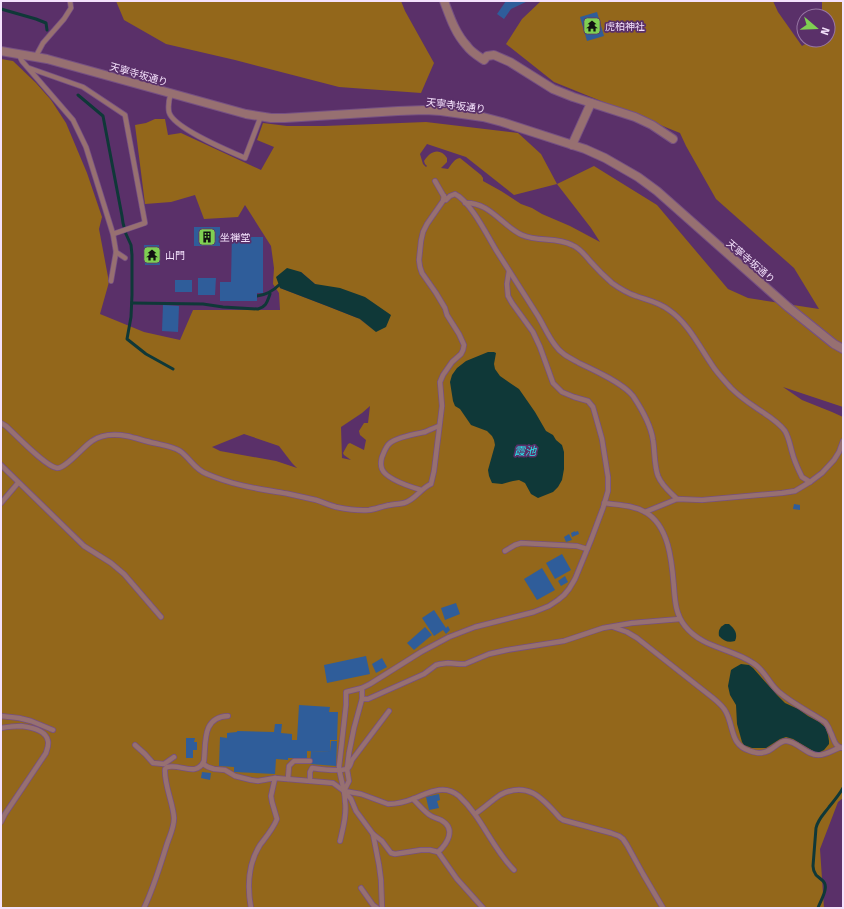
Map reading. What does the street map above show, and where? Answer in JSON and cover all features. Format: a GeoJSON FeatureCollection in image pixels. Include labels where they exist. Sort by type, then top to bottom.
{"type":"FeatureCollection","features":[{"type":"Feature","properties":{"kind":"street"},"geometry":{"type":"LineString","coordinates":[[444,1],[459,37],[467,47],[484,60],[487,56],[494,55],[510,62],[553,89],[635,117],[652,125],[673,139]]}},
{"type":"Feature","properties":{"kind":"street","name":"天寧寺坂通り"},"geometry":{"type":"LineString","coordinates":[[1,51],[36,56],[87,69],[246,114],[285,118],[398,111],[441,111],[502,122],[585,149],[605,158],[638,177],[788,307],[843,349]]}},
{"type":"Feature","properties":{"kind":"street"},"geometry":{"type":"LineString","coordinates":[[572,145],[591,103]]}},
{"type":"Feature","properties":{"kind":"lane"},"geometry":{"type":"LineString","coordinates":[[36,56],[43,44],[64,19],[70,8],[70,1]]}},
{"type":"Feature","properties":{"kind":"lane"},"geometry":{"type":"LineString","coordinates":[[18,53],[22,62],[73,120],[86,147],[113,234],[116,252],[111,281]]}},
{"type":"Feature","properties":{"kind":"lane"},"geometry":{"type":"LineString","coordinates":[[27,68],[84,87],[124,115],[145,223],[113,234]]}},
{"type":"Feature","properties":{"kind":"lane"},"geometry":{"type":"LineString","coordinates":[[171,93],[169,113],[179,125],[206,140],[245,158],[261,116]]}},
{"type":"Feature","properties":{"kind":"lane"},"geometry":{"type":"LineString","coordinates":[[435,181],[446,200],[455,194],[466,203],[483,227],[509,271],[540,318],[549,337],[556,347],[568,357],[614,382],[632,395],[651,432],[658,475],[662,483],[677,499]]}},
{"type":"Feature","properties":{"kind":"lane"},"geometry":{"type":"LineString","coordinates":[[1,423],[45,462],[52,467],[57,468],[62,468],[68,464],[92,440],[107,436],[119,435],[178,450],[205,474],[246,487],[289,494],[340,508],[367,510],[410,501],[421,490],[431,484],[442,406],[440,382],[448,368],[461,354],[464,345],[460,334],[447,316],[436,293],[422,273],[419,260],[421,241],[426,224],[443,202],[444,196]]}},
{"type":"Feature","properties":{"kind":"lane"},"geometry":{"type":"LineString","coordinates":[[466,203],[474,203],[486,208],[511,228],[523,235],[541,240],[559,241],[572,244],[579,249],[604,277],[613,284],[629,293],[657,303],[669,310],[686,327],[719,375],[732,389],[771,417],[783,428],[788,436],[791,450],[802,477],[810,482]]}},
{"type":"Feature","properties":{"kind":"lane"},"geometry":{"type":"LineString","coordinates":[[116,252],[125,258]]}},
{"type":"Feature","properties":{"kind":"lane"},"geometry":{"type":"LineString","coordinates":[[340,841],[346,802],[339,770],[346,692],[362,688],[370,684],[421,652],[450,636],[475,627],[534,612],[549,606],[564,595],[570,589],[588,550],[608,491],[608,477],[602,439],[594,407],[588,401],[562,392],[553,383],[533,332],[508,296],[507,284],[509,271]]}},
{"type":"Feature","properties":{"kind":"lane"},"geometry":{"type":"LineString","coordinates":[[421,490],[405,486],[382,470],[380,464],[382,456],[390,443],[439,426]]}},
{"type":"Feature","properties":{"kind":"lane"},"geometry":{"type":"LineString","coordinates":[[645,512],[677,499],[702,500],[782,493],[795,490],[810,482],[834,460],[843,441]]}},
{"type":"Feature","properties":{"kind":"lane"},"geometry":{"type":"LineString","coordinates":[[1,465],[84,546],[111,563],[124,574],[162,617]]}},
{"type":"Feature","properties":{"kind":"lane"},"geometry":{"type":"LineString","coordinates":[[1,503],[18,483]]}},
{"type":"Feature","properties":{"kind":"lane"},"geometry":{"type":"LineString","coordinates":[[604,503],[630,506],[645,512],[658,524],[665,536],[672,563],[676,608],[680,619],[690,632],[700,640],[747,659],[759,667],[780,693],[825,722],[830,729],[835,744],[841,748]]}},
{"type":"Feature","properties":{"kind":"lane"},"geometry":{"type":"LineString","coordinates":[[505,551],[521,543],[577,546],[588,550]]}},
{"type":"Feature","properties":{"kind":"lane"},"geometry":{"type":"LineString","coordinates":[[362,698],[368,699],[424,674],[436,665],[444,663],[465,664],[489,654],[564,641],[593,630],[611,626],[680,619]]}},
{"type":"Feature","properties":{"kind":"lane"},"geometry":{"type":"LineString","coordinates":[[611,626],[627,632],[637,638],[722,706],[728,717],[736,741],[742,748],[757,753],[763,753],[786,741],[811,754],[817,755],[822,755],[841,748]]}},
{"type":"Feature","properties":{"kind":"lane"},"geometry":{"type":"LineString","coordinates":[[344,791],[349,781],[347,769],[349,753],[362,698],[362,688]]}},
{"type":"Feature","properties":{"kind":"lane"},"geometry":{"type":"LineString","coordinates":[[310,781],[310,772],[312,768],[323,767],[339,770],[347,769],[352,760],[389,711]]}},
{"type":"Feature","properties":{"kind":"lane"},"geometry":{"type":"LineString","coordinates":[[1,716],[25,720],[53,730]]}},
{"type":"Feature","properties":{"kind":"lane"},"geometry":{"type":"LineString","coordinates":[[164,769],[172,766],[193,770],[203,764],[208,729],[215,719],[222,716],[228,716]]}},
{"type":"Feature","properties":{"kind":"lane"},"geometry":{"type":"LineString","coordinates":[[1,728],[18,726],[30,728],[41,732],[46,736],[48,741],[46,753],[1,822]]}},
{"type":"Feature","properties":{"kind":"lane"},"geometry":{"type":"LineString","coordinates":[[135,745],[153,763],[164,764],[174,757]]}},
{"type":"Feature","properties":{"kind":"lane"},"geometry":{"type":"LineString","coordinates":[[288,779],[289,766],[294,760],[310,762]]}},
{"type":"Feature","properties":{"kind":"lane"},"geometry":{"type":"LineString","coordinates":[[144,908],[156,878],[168,840],[172,833],[174,823],[173,810],[164,769],[158,764]]}},
{"type":"Feature","properties":{"kind":"lane"},"geometry":{"type":"LineString","coordinates":[[203,764],[208,768],[225,770],[235,776],[251,780],[258,781],[275,778],[333,783],[344,791],[351,799],[356,811],[373,834],[382,841],[391,853],[395,854],[421,850],[438,852],[457,879],[483,908]]}},
{"type":"Feature","properties":{"kind":"lane"},"geometry":{"type":"LineString","coordinates":[[251,908],[249,887],[252,862],[255,854],[277,819],[271,796],[275,778]]}},
{"type":"Feature","properties":{"kind":"lane"},"geometry":{"type":"LineString","coordinates":[[344,791],[361,794],[388,804],[414,799],[426,793],[438,790],[446,789],[451,791],[458,795],[475,814],[501,854],[514,870]]}},
{"type":"Feature","properties":{"kind":"lane"},"geometry":{"type":"LineString","coordinates":[[475,814],[500,796],[516,789],[523,789],[537,794],[563,820],[611,833],[623,839],[663,908]]}},
{"type":"Feature","properties":{"kind":"lane"},"geometry":{"type":"LineString","coordinates":[[414,799],[426,813],[447,824],[449,834],[448,839],[446,844],[438,852]]}},
{"type":"Feature","properties":{"kind":"lane"},"geometry":{"type":"LineString","coordinates":[[361,888],[373,905],[380,908],[379,865],[373,834]]}},
{"type":"Feature","properties":{"kind":"shaded area"},"geometry":{"type":"Polygon","coordinates":[[[116,1],[401,1],[434,63],[421,93],[339,87],[166,44],[124,20],[116,1]]]}},
{"type":"Feature","properties":{"kind":"shaded area"},"geometry":{"type":"Polygon","coordinates":[[[541,1],[773,1],[778,12],[796,38],[796,48],[836,48],[836,8],[822,8],[822,1],[843,1],[843,407],[783,387],[802,400],[843,417],[843,798],[838,802],[820,849],[824,908],[1,908],[1,59],[13,61],[51,100],[66,123],[87,173],[102,217],[99,229],[109,282],[100,314],[144,332],[180,340],[193,310],[280,310],[279,293],[273,284],[274,268],[271,246],[245,205],[238,217],[204,219],[195,195],[171,202],[145,204],[135,125],[146,123],[155,119],[165,119],[168,135],[181,133],[261,170],[274,147],[257,140],[263,123],[287,126],[324,126],[426,122],[518,133],[541,154],[557,184],[594,166],[657,205],[728,289],[748,298],[819,309],[794,268],[716,199],[680,133],[554,82],[506,44],[522,19],[541,1]],[[427,144],[420,154],[423,164],[426,167],[427,166],[424,161],[426,158],[432,153],[438,151],[447,158],[447,162],[441,168],[448,169],[454,161],[460,158],[481,175],[483,181],[521,204],[570,226],[600,242],[557,184],[514,195],[466,157],[427,144]],[[301,272],[277,277],[280,288],[359,319],[301,272]],[[370,406],[341,427],[342,458],[351,460],[343,453],[350,443],[364,450],[366,440],[360,435],[359,431],[364,423],[368,423],[370,406]],[[244,434],[212,447],[220,451],[276,461],[297,468],[279,446],[244,434]]]}},
{"type":"Feature","properties":{"kind":"water"},"geometry":{"type":"Polygon","coordinates":[[[287,268],[301,272],[315,284],[340,288],[365,297],[391,315],[386,327],[376,332],[360,319],[280,288],[276,277],[287,268]]]}},
{"type":"Feature","properties":{"kind":"water","name":"霞池"},"geometry":{"type":"Polygon","coordinates":[[[488,352],[496,353],[494,364],[495,369],[500,376],[519,389],[546,431],[553,435],[562,445],[564,452],[564,469],[562,480],[553,492],[538,498],[531,494],[525,483],[519,480],[502,484],[492,483],[488,470],[495,445],[494,440],[487,431],[471,425],[460,409],[455,406],[450,382],[452,375],[457,368],[466,361],[488,352]]]}},
{"type":"Feature","properties":{"kind":"water"},"geometry":{"type":"Polygon","coordinates":[[[725,624],[729,624],[734,630],[736,634],[735,641],[726,641],[719,636],[720,629],[725,624]]]}},
{"type":"Feature","properties":{"kind":"water"},"geometry":{"type":"Polygon","coordinates":[[[741,664],[749,665],[753,668],[785,703],[798,709],[825,727],[829,744],[824,750],[815,752],[793,739],[786,737],[766,748],[752,748],[744,745],[737,724],[736,705],[730,695],[728,686],[731,670],[741,664]]]}},
{"type":"Feature","properties":{"kind":"building"},"geometry":{"type":"Polygon","coordinates":[[[506,1],[528,1],[511,9],[504,19],[497,14],[506,1]]]}},
{"type":"Feature","properties":{"kind":"building"},"geometry":{"type":"Polygon","coordinates":[[[597,12],[604,36],[587,41],[580,17],[597,12]]]}},
{"type":"Feature","properties":{"kind":"building","name":"坐禅堂"},"geometry":{"type":"Polygon","coordinates":[[[194,227],[220,227],[220,246],[194,246],[194,227]]]}},
{"type":"Feature","properties":{"kind":"building"},"geometry":{"type":"Polygon","coordinates":[[[232,232],[245,232],[245,237],[263,237],[263,293],[257,293],[257,301],[220,301],[220,282],[231,282],[232,232]]]}},
{"type":"Feature","properties":{"kind":"building","name":"山門"},"geometry":{"type":"Polygon","coordinates":[[[144,245],[159,245],[160,265],[145,265],[144,245]]]}},
{"type":"Feature","properties":{"kind":"building"},"geometry":{"type":"Polygon","coordinates":[[[198,278],[216,278],[215,295],[198,295],[198,278]]]}},
{"type":"Feature","properties":{"kind":"building"},"geometry":{"type":"Polygon","coordinates":[[[175,280],[192,280],[192,292],[175,292],[175,280]]]}},
{"type":"Feature","properties":{"kind":"building"},"geometry":{"type":"Polygon","coordinates":[[[163,305],[179,306],[178,332],[162,331],[163,305]]]}},
{"type":"Feature","properties":{"kind":"building"},"geometry":{"type":"Polygon","coordinates":[[[794,504],[800,505],[800,510],[793,509],[794,504]]]}},
{"type":"Feature","properties":{"kind":"building"},"geometry":{"type":"Polygon","coordinates":[[[578,531],[579,534],[572,537],[571,533],[578,531]]]}},
{"type":"Feature","properties":{"kind":"building"},"geometry":{"type":"Polygon","coordinates":[[[569,534],[572,540],[566,542],[564,537],[569,534]]]}},
{"type":"Feature","properties":{"kind":"building"},"geometry":{"type":"Polygon","coordinates":[[[562,554],[571,570],[555,579],[546,563],[562,554]]]}},
{"type":"Feature","properties":{"kind":"building"},"geometry":{"type":"Polygon","coordinates":[[[542,568],[555,590],[537,600],[524,579],[542,568]]]}},
{"type":"Feature","properties":{"kind":"building"},"geometry":{"type":"Polygon","coordinates":[[[565,576],[568,582],[561,586],[558,581],[565,576]]]}},
{"type":"Feature","properties":{"kind":"building"},"geometry":{"type":"Polygon","coordinates":[[[456,603],[460,614],[445,620],[441,608],[456,603]]]}},
{"type":"Feature","properties":{"kind":"building"},"geometry":{"type":"Polygon","coordinates":[[[434,610],[446,628],[448,626],[450,630],[446,634],[443,630],[434,636],[422,618],[434,610]]]}},
{"type":"Feature","properties":{"kind":"building"},"geometry":{"type":"Polygon","coordinates":[[[425,627],[432,635],[414,650],[407,643],[425,627]]]}},
{"type":"Feature","properties":{"kind":"building"},"geometry":{"type":"Polygon","coordinates":[[[366,656],[370,674],[327,683],[324,665],[366,656]]]}},
{"type":"Feature","properties":{"kind":"building"},"geometry":{"type":"Polygon","coordinates":[[[382,658],[387,667],[376,673],[372,664],[382,658]]]}},
{"type":"Feature","properties":{"kind":"building"},"geometry":{"type":"Polygon","coordinates":[[[299,705],[330,707],[329,712],[338,712],[337,740],[330,740],[330,752],[307,751],[307,758],[288,758],[288,760],[276,759],[275,774],[234,772],[234,767],[219,766],[220,737],[227,738],[227,733],[237,731],[274,732],[275,724],[282,724],[281,733],[292,734],[292,740],[297,740],[299,705]]]}},
{"type":"Feature","properties":{"kind":"building"},"geometry":{"type":"Polygon","coordinates":[[[186,738],[195,738],[194,742],[197,742],[197,750],[193,750],[193,758],[186,758],[186,738]]]}},
{"type":"Feature","properties":{"kind":"building"},"geometry":{"type":"Polygon","coordinates":[[[331,741],[337,741],[336,766],[310,764],[311,751],[330,752],[331,741]]]}},
{"type":"Feature","properties":{"kind":"building"},"geometry":{"type":"Polygon","coordinates":[[[202,772],[211,773],[210,780],[201,778],[202,772]]]}},
{"type":"Feature","properties":{"kind":"building"},"geometry":{"type":"Polygon","coordinates":[[[439,794],[440,800],[437,801],[439,808],[429,810],[426,797],[439,794]]]}},
{"type":"Feature","properties":{"kind":"waterway"},"geometry":{"type":"LineString","coordinates":[[1,9],[46,23],[47,30]]}},
{"type":"Feature","properties":{"kind":"waterway"},"geometry":{"type":"LineString","coordinates":[[78,95],[103,116],[123,223],[131,245],[132,295],[131,317],[127,339],[146,354],[173,369]]}},
{"type":"Feature","properties":{"kind":"waterway"},"geometry":{"type":"LineString","coordinates":[[257,296],[269,293],[279,285]]}},
{"type":"Feature","properties":{"kind":"waterway"},"geometry":{"type":"LineString","coordinates":[[132,303],[203,304],[258,309],[265,305],[270,294]]}},
{"type":"Feature","properties":{"kind":"waterway"},"geometry":{"type":"LineString","coordinates":[[818,908],[824,894],[825,885],[816,875],[813,868],[816,828],[820,819],[843,788]]}},
{"type":"Feature","properties":{"kind":"place","name":"虎柏神社"},"geometry":{"type":"Point","coordinates":[592,26]}},
{"type":"Feature","properties":{"kind":"place","name":"坐禅堂"},"geometry":{"type":"Point","coordinates":[207,237]}},
{"type":"Feature","properties":{"kind":"place","name":"山門"},"geometry":{"type":"Point","coordinates":[152,255]}}]}
